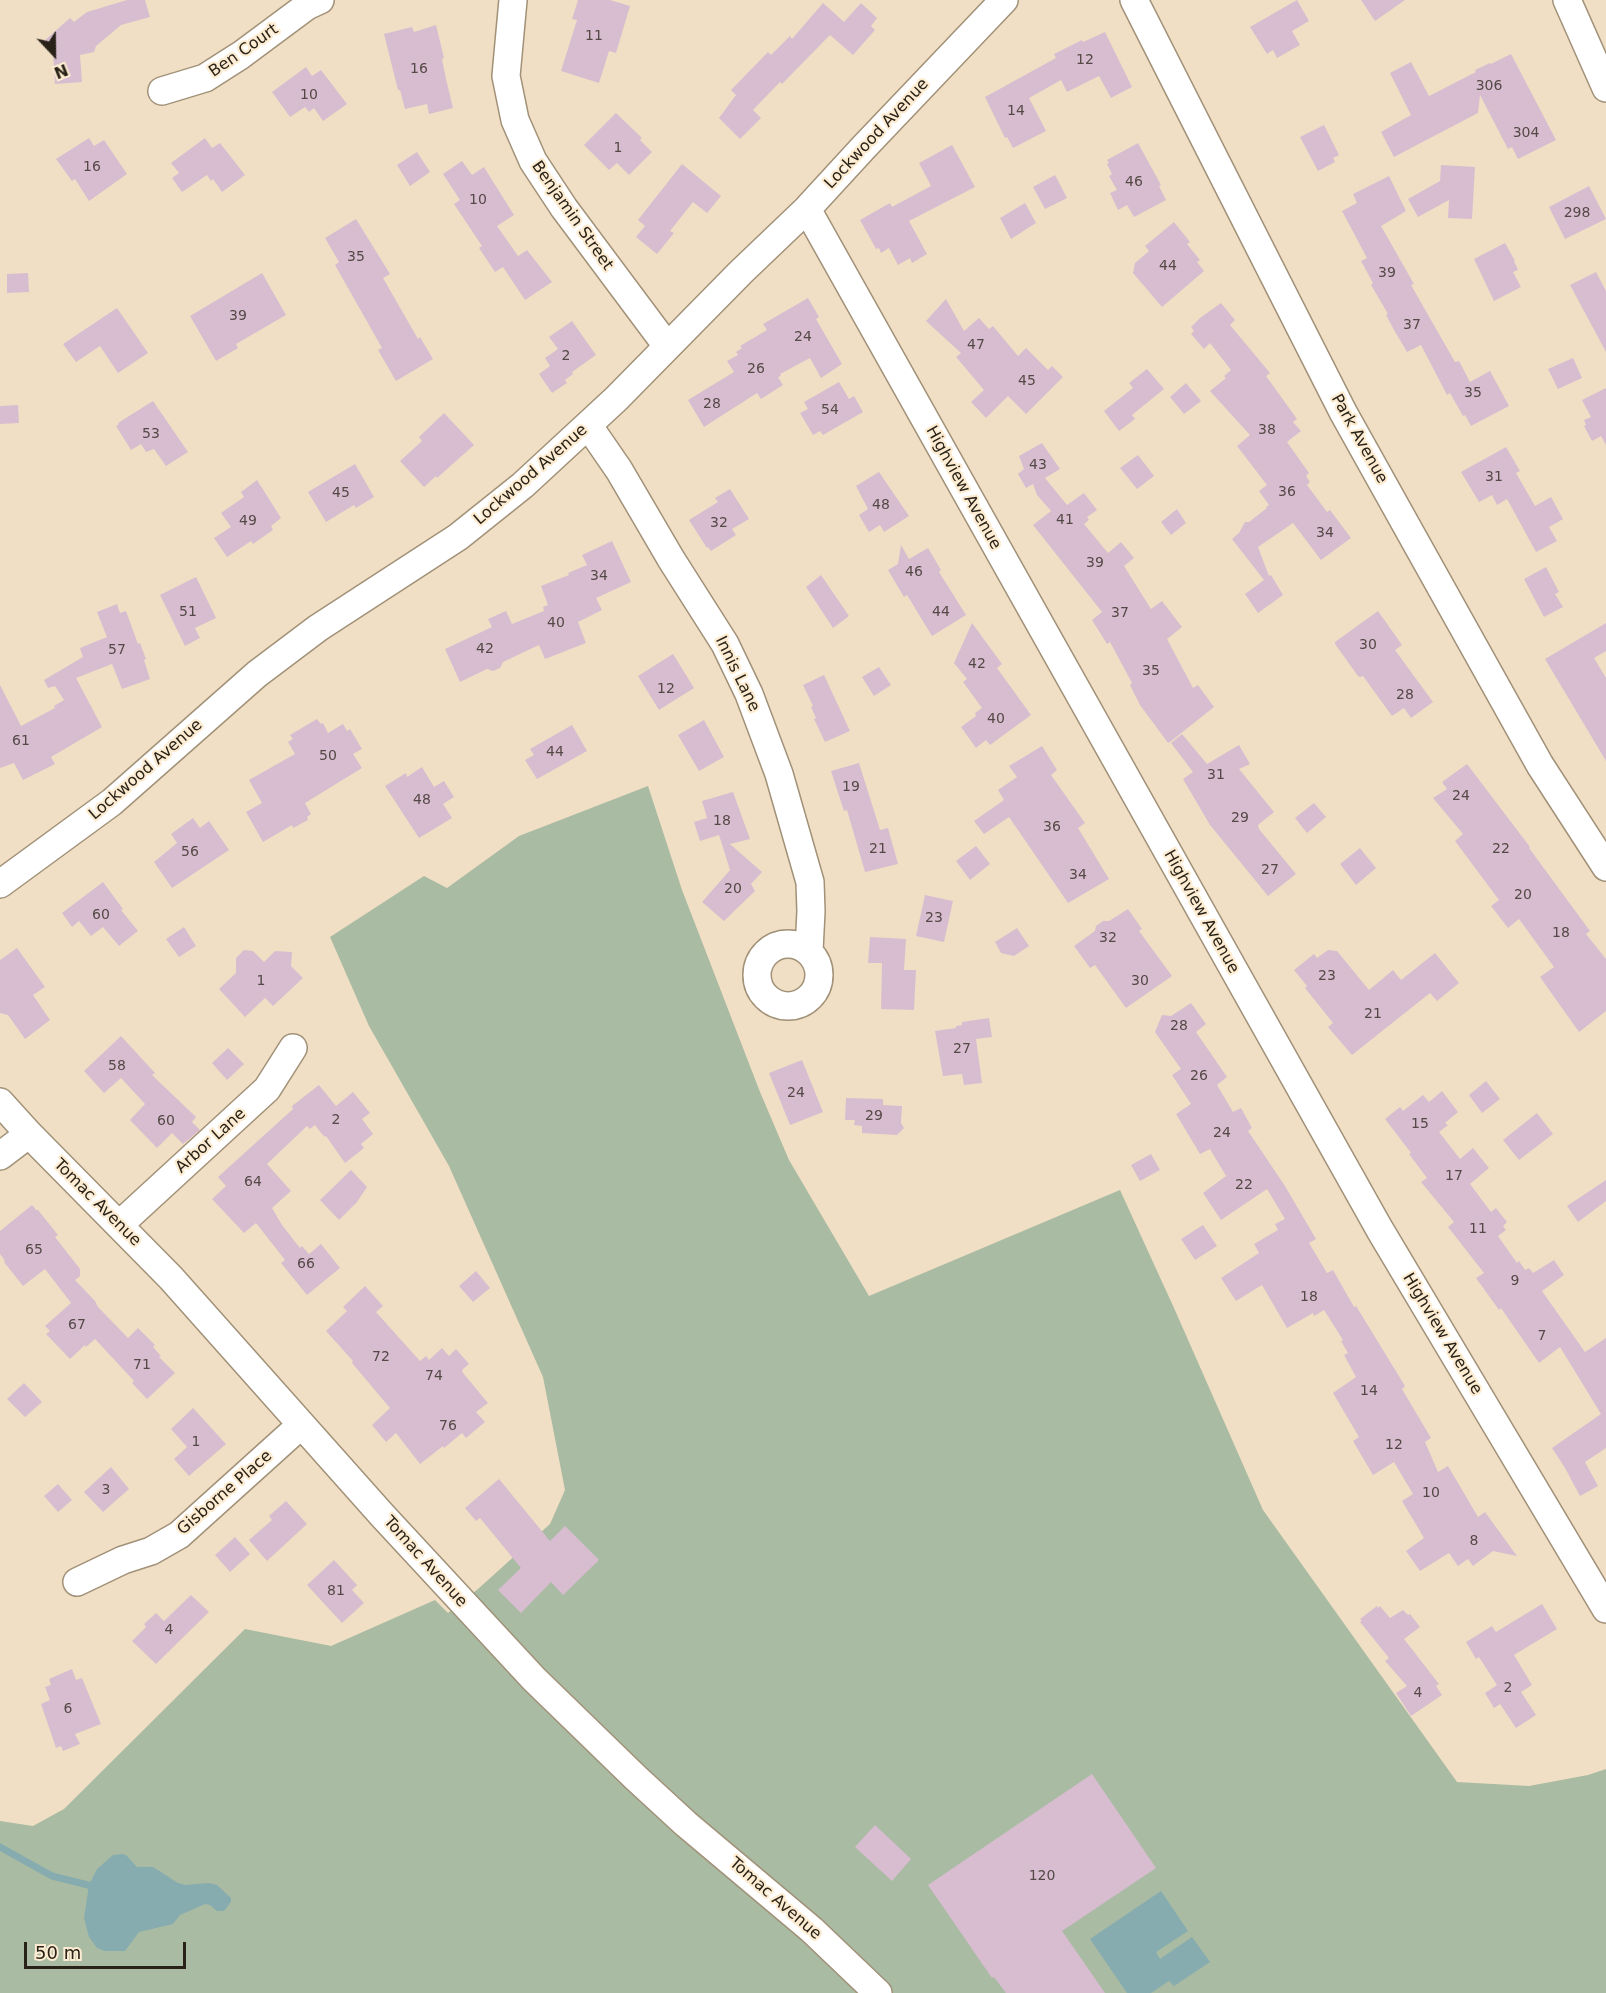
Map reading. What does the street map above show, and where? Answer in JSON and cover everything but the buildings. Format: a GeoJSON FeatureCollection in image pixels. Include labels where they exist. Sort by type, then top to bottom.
{"type":"FeatureCollection","features":[{"type":"Feature","properties":{"kind":"street","name":"Ben Court"},"geometry":{"type":"LineString","coordinates":[[162,91],[205,78],[241,55],[307,6],[320,0]]}},
{"type":"Feature","properties":{"kind":"street","name":"Benjamin Street"},"geometry":{"type":"LineString","coordinates":[[513,0],[506,76],[515,120],[533,161],[564,208],[667,346]]}},
{"type":"Feature","properties":{"kind":"street","name":"Lockwood Avenue"},"geometry":{"type":"LineString","coordinates":[[0,884],[112,802],[256,674],[318,628],[458,537],[523,485],[616,399],[807,209],[1004,0]]}},
{"type":"Feature","properties":{"kind":"street","name":"Park Avenue"},"geometry":{"type":"LineString","coordinates":[[1134,0],[1343,412],[1540,765],[1606,867]]}},
{"type":"Feature","properties":{"kind":"street"},"geometry":{"type":"LineString","coordinates":[[1567,0],[1606,88]]}},
{"type":"Feature","properties":{"kind":"street","name":"Highview Avenue"},"geometry":{"type":"LineString","coordinates":[[807,209],[1380,1230],[1606,1609]]}},
{"type":"Feature","properties":{"kind":"street","name":"Innis Lane"},"geometry":{"type":"LineString","coordinates":[[588,426],[619,470],[671,559],[725,644],[749,694],[779,774],[810,882],[809,951]]}},
{"type":"Feature","properties":{"kind":"street","name":"Arbor Lane"},"geometry":{"type":"LineString","coordinates":[[119,1225],[267,1089],[293,1048]]}},
{"type":"Feature","properties":{"kind":"street","name":"Tomac Avenue"},"geometry":{"type":"LineString","coordinates":[[0,1102],[28,1134],[171,1278],[459,1600],[556,1701],[686,1824],[812,1930],[878,1993]]}},
{"type":"Feature","properties":{"kind":"street"},"geometry":{"type":"LineString","coordinates":[[0,1156],[28,1134]]}},
{"type":"Feature","properties":{"kind":"street","name":"Gisborne Place"},"geometry":{"type":"LineString","coordinates":[[76,1582],[123,1560],[151,1551],[178,1535],[301,1425]]}},
{"type":"Feature","properties":{"kind":"green space"},"geometry":{"type":"Polygon","coordinates":[[[648,786],[682,890],[760,1092],[789,1160],[869,1296],[1120,1190],[1263,1510],[1457,1782],[1529,1786],[1588,1775],[1606,1769],[1606,1993],[0,1993],[0,1821],[33,1826],[64,1809],[245,1629],[331,1646],[435,1600],[448,1613],[550,1524],[565,1490],[543,1377],[449,1166],[369,1026],[330,937],[424,876],[447,888],[519,836],[648,786]]]}},
{"type":"Feature","properties":{"kind":"water"},"geometry":{"type":"Polygon","coordinates":[[[113,1855],[126,1855],[137,1867],[153,1867],[178,1883],[217,1885],[231,1898],[231,1902],[224,1911],[217,1911],[205,1904],[180,1915],[173,1924],[139,1932],[125,1951],[105,1951],[97,1948],[89,1937],[84,1918],[89,1885],[97,1869],[113,1855]]]}},
{"type":"Feature","properties":{"kind":"water"},"geometry":{"type":"Polygon","coordinates":[[[1161,1891],[1188,1931],[1156,1952],[1160,1959],[1192,1937],[1210,1962],[1174,1986],[1169,1981],[1151,1993],[1127,1993],[1090,1939],[1161,1891]]]}},
{"type":"Feature","properties":{"kind":"waterway"},"geometry":{"type":"LineString","coordinates":[[0,1847],[52,1876],[96,1887]]}}]}
